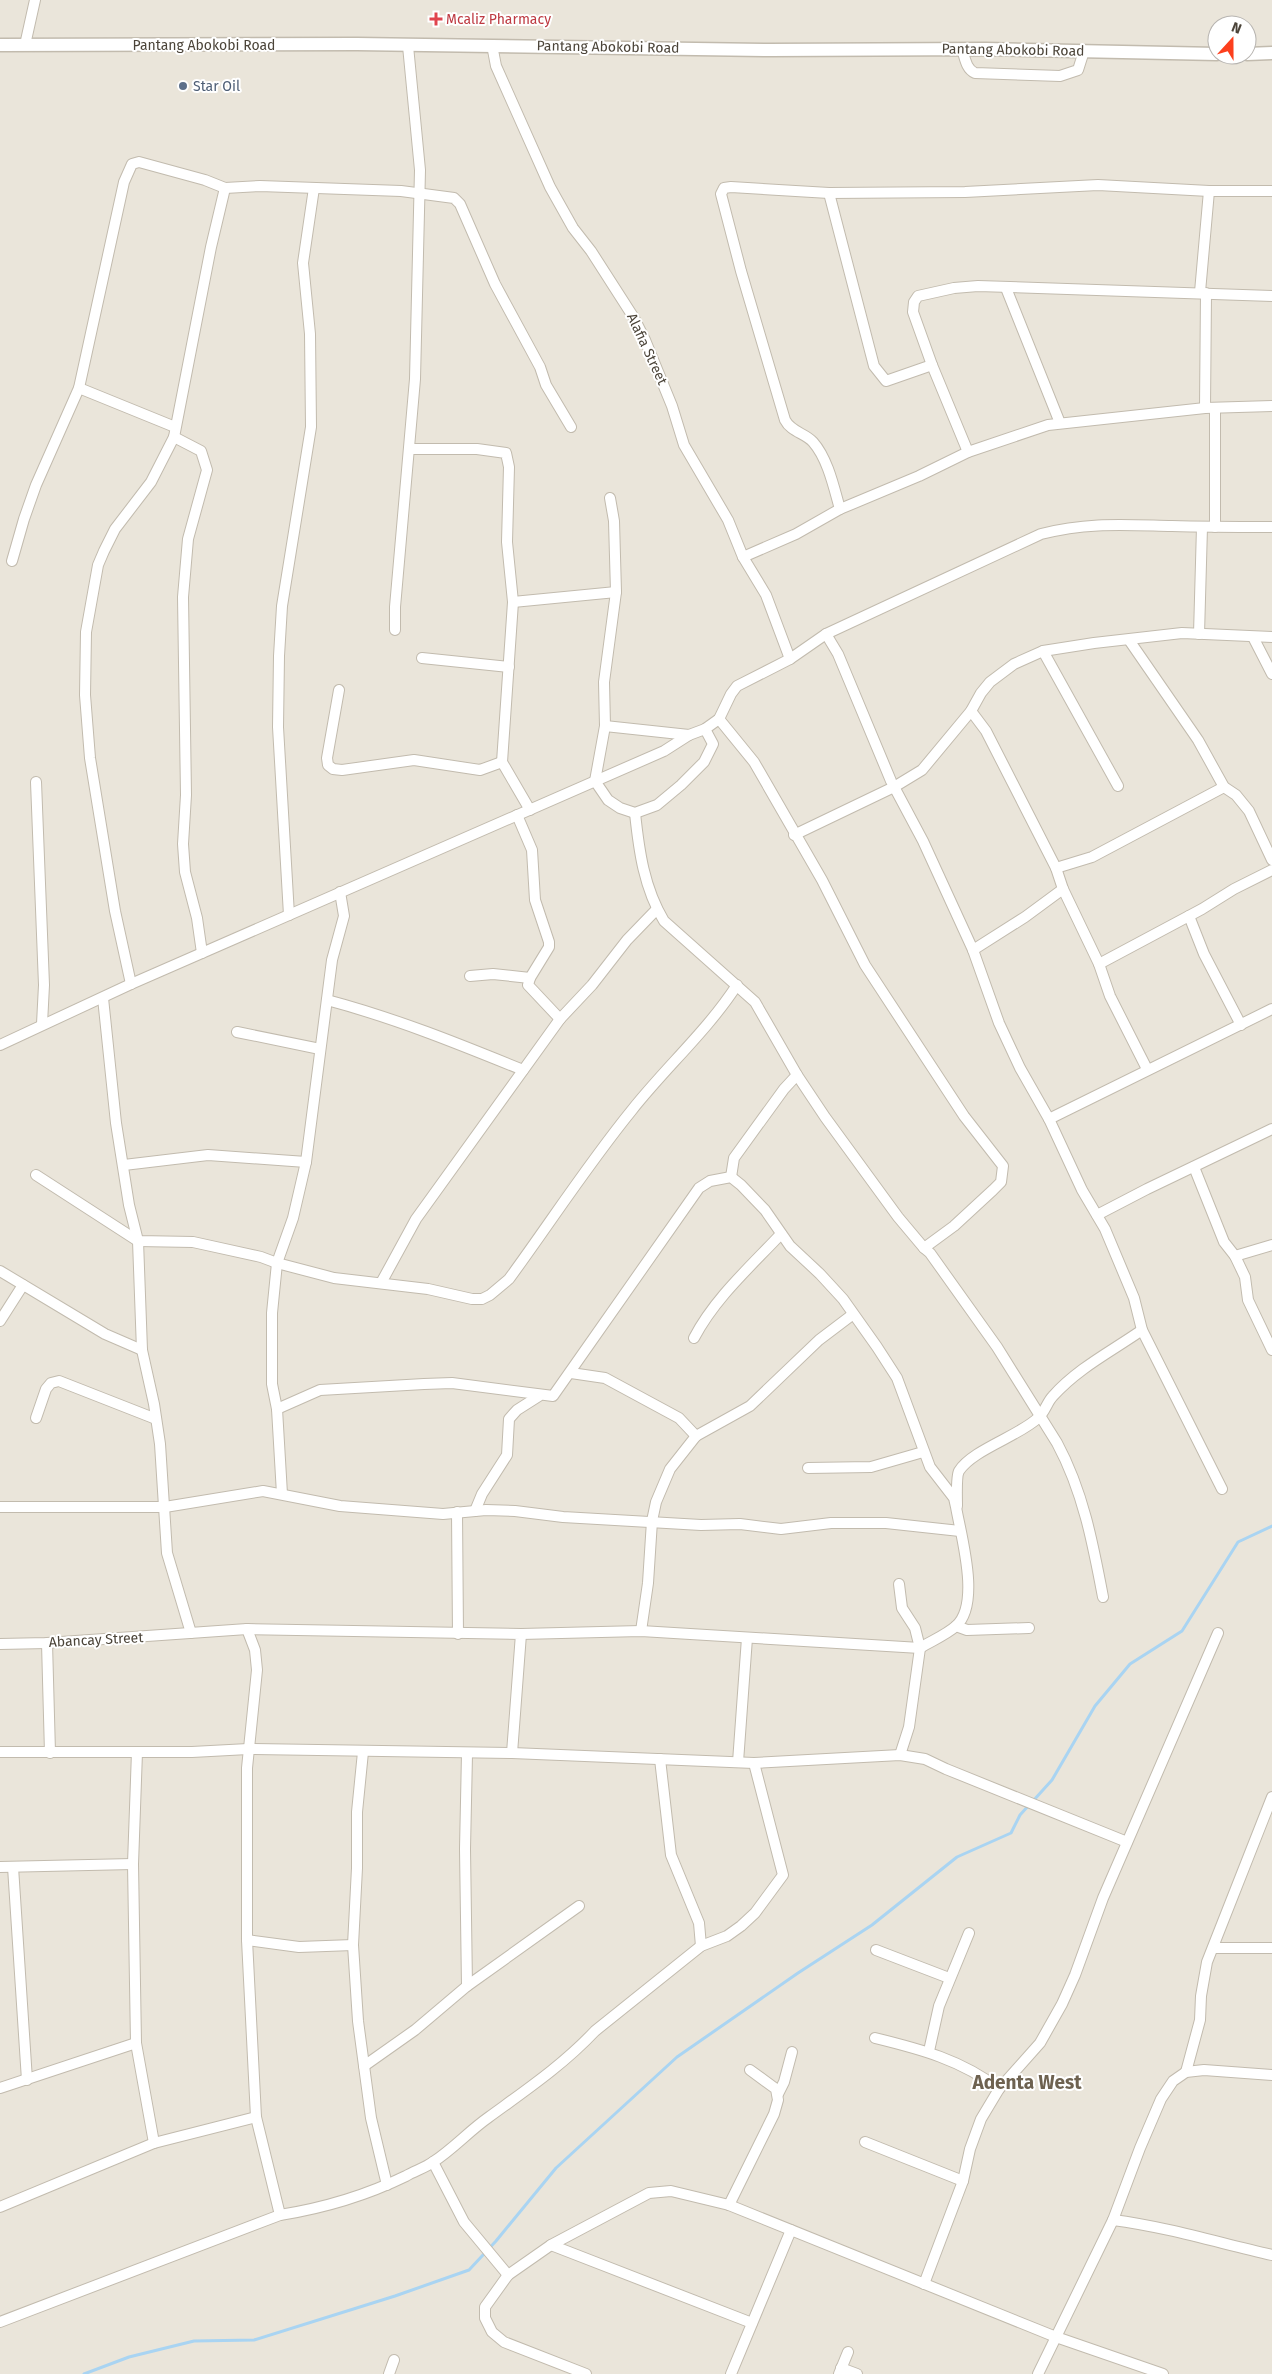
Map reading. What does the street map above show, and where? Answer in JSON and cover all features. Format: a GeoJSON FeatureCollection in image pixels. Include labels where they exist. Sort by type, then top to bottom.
{"type":"FeatureCollection","features":[{"type":"Feature","properties":{"kind":"street"},"geometry":{"type":"LineString","coordinates":[[25,46],[35,0]]}},
{"type":"Feature","properties":{"kind":"street","name":"Pantang Abokobi Road"},"geometry":{"type":"LineString","coordinates":[[0,45],[492,45],[768,50],[962,49],[1207,54]]}},
{"type":"Feature","properties":{"kind":"street","name":"Alafia Street"},"geometry":{"type":"LineString","coordinates":[[492,45],[496,66],[550,187],[573,228],[592,251],[634,318],[659,372],[684,445],[728,520],[743,557],[772,608],[790,659]]}},
{"type":"Feature","properties":{"kind":"street"},"geometry":{"type":"LineString","coordinates":[[395,630],[395,607],[415,379],[420,162],[408,46]]}},
{"type":"Feature","properties":{"kind":"street"},"geometry":{"type":"LineString","coordinates":[[962,49],[967,66],[970,71],[976,73],[1060,76],[1078,70],[1084,51]]}},
{"type":"Feature","properties":{"kind":"street"},"geometry":{"type":"LineString","coordinates":[[1257,54],[1272,53]]}},
{"type":"Feature","properties":{"kind":"street"},"geometry":{"type":"LineString","coordinates":[[12,561],[24,518],[79,388],[124,182],[132,164],[139,162],[205,180],[225,188],[260,186],[418,192],[450,196],[457,201],[494,284],[540,367],[546,385],[571,427]]}},
{"type":"Feature","properties":{"kind":"street"},"geometry":{"type":"LineString","coordinates":[[840,509],[831,478],[815,445],[807,437],[790,428],[785,420],[741,271],[721,194],[724,188],[731,186],[830,193],[966,192],[1098,185],[1209,191],[1272,191]]}},
{"type":"Feature","properties":{"kind":"street"},"geometry":{"type":"LineString","coordinates":[[131,984],[115,911],[90,758],[85,695],[85,640],[98,565],[104,551],[115,529],[151,482],[175,432],[209,257],[225,188]]}},
{"type":"Feature","properties":{"kind":"street"},"geometry":{"type":"LineString","coordinates":[[289,915],[278,727],[278,656],[282,606],[311,427],[310,334],[303,263],[314,188]]}},
{"type":"Feature","properties":{"kind":"street"},"geometry":{"type":"LineString","coordinates":[[1209,191],[1203,293],[1215,526]]}},
{"type":"Feature","properties":{"kind":"street"},"geometry":{"type":"LineString","coordinates":[[830,193],[874,366],[886,381],[932,365]]}},
{"type":"Feature","properties":{"kind":"street"},"geometry":{"type":"LineString","coordinates":[[968,452],[932,365],[913,312],[914,302],[918,296],[954,288],[978,286],[1272,296]]}},
{"type":"Feature","properties":{"kind":"street"},"geometry":{"type":"LineString","coordinates":[[1006,288],[1060,423]]}},
{"type":"Feature","properties":{"kind":"street"},"geometry":{"type":"LineString","coordinates":[[79,388],[175,432],[201,451],[207,470],[188,539],[183,630],[186,795],[183,844],[185,872],[197,918],[202,953]]}},
{"type":"Feature","properties":{"kind":"street"},"geometry":{"type":"LineString","coordinates":[[743,557],[796,534],[840,509],[919,476],[968,452],[1033,429],[1060,423],[1210,408],[1272,406]]}},
{"type":"Feature","properties":{"kind":"street"},"geometry":{"type":"LineString","coordinates":[[410,449],[477,449],[506,453],[509,467],[507,542],[513,602],[502,762],[530,810]]}},
{"type":"Feature","properties":{"kind":"street"},"geometry":{"type":"LineString","coordinates":[[610,498],[614,521],[616,592],[604,682],[605,726],[595,781],[608,800],[620,808],[635,813],[657,805],[704,762],[713,744],[705,729]]}},
{"type":"Feature","properties":{"kind":"street"},"geometry":{"type":"LineString","coordinates":[[0,1045],[131,984],[664,751],[689,735],[705,729],[719,719],[737,686],[790,659],[826,634],[1042,534],[1069,527],[1113,523],[1202,527],[1272,527]]}},
{"type":"Feature","properties":{"kind":"street"},"geometry":{"type":"LineString","coordinates":[[1199,634],[1202,527]]}},
{"type":"Feature","properties":{"kind":"street"},"geometry":{"type":"LineString","coordinates":[[513,602],[616,592]]}},
{"type":"Feature","properties":{"kind":"street"},"geometry":{"type":"LineString","coordinates":[[826,634],[838,654],[858,707],[894,787],[923,841],[973,950],[999,1023],[1020,1068],[1049,1119],[1064,1156],[1097,1215],[1134,1298],[1142,1330],[1222,1489]]}},
{"type":"Feature","properties":{"kind":"street"},"geometry":{"type":"LineString","coordinates":[[794,835],[894,787],[922,770],[971,711],[990,682],[1014,664],[1044,652],[1163,634],[1272,637]]}},
{"type":"Feature","properties":{"kind":"street"},"geometry":{"type":"LineString","coordinates":[[1253,637],[1272,674]]}},
{"type":"Feature","properties":{"kind":"street"},"geometry":{"type":"LineString","coordinates":[[1129,640],[1198,740],[1224,787],[1236,795],[1249,811],[1272,860]]}},
{"type":"Feature","properties":{"kind":"street"},"geometry":{"type":"LineString","coordinates":[[1044,652],[1118,786]]}},
{"type":"Feature","properties":{"kind":"street"},"geometry":{"type":"LineString","coordinates":[[422,658],[509,667]]}},
{"type":"Feature","properties":{"kind":"street"},"geometry":{"type":"LineString","coordinates":[[339,690],[327,758],[328,765],[333,768],[342,770],[414,760],[480,770],[502,762]]}},
{"type":"Feature","properties":{"kind":"street"},"geometry":{"type":"LineString","coordinates":[[971,711],[986,731],[1056,868],[1063,889],[1099,964],[1123,1023],[1147,1070]]}},
{"type":"Feature","properties":{"kind":"street"},"geometry":{"type":"LineString","coordinates":[[719,719],[754,762],[794,835],[822,880],[865,965],[964,1116],[1003,1166],[1001,1182],[954,1226],[924,1248]]}},
{"type":"Feature","properties":{"kind":"street"},"geometry":{"type":"LineString","coordinates":[[605,726],[689,735]]}},
{"type":"Feature","properties":{"kind":"street"},"geometry":{"type":"LineString","coordinates":[[36,782],[44,985],[42,1024]]}},
{"type":"Feature","properties":{"kind":"street"},"geometry":{"type":"LineString","coordinates":[[1056,868],[1092,857],[1224,787]]}},
{"type":"Feature","properties":{"kind":"street"},"geometry":{"type":"LineString","coordinates":[[635,813],[642,861],[657,909],[670,928],[738,985],[755,1002],[797,1075],[825,1117],[898,1217],[924,1248],[930,1252],[959,1291],[997,1347],[1057,1443],[1072,1474],[1094,1547],[1103,1597]]}},
{"type":"Feature","properties":{"kind":"street"},"geometry":{"type":"LineString","coordinates":[[517,815],[532,850],[535,900],[549,942],[545,954],[528,984],[560,1019]]}},
{"type":"Feature","properties":{"kind":"street"},"geometry":{"type":"LineString","coordinates":[[1099,964],[1272,870]]}},
{"type":"Feature","properties":{"kind":"street"},"geometry":{"type":"LineString","coordinates":[[973,950],[1025,917],[1063,889]]}},
{"type":"Feature","properties":{"kind":"street"},"geometry":{"type":"LineString","coordinates":[[282,1494],[278,1409],[272,1384],[272,1312],[276,1263],[293,1218],[306,1162],[332,960],[344,916],[340,892]]}},
{"type":"Feature","properties":{"kind":"street"},"geometry":{"type":"LineString","coordinates":[[380,1283],[416,1219],[560,1019],[592,985],[627,940],[657,909]]}},
{"type":"Feature","properties":{"kind":"street"},"geometry":{"type":"LineString","coordinates":[[1189,916],[1208,962],[1241,1024]]}},
{"type":"Feature","properties":{"kind":"street"},"geometry":{"type":"LineString","coordinates":[[470,976],[493,974],[530,978]]}},
{"type":"Feature","properties":{"kind":"street"},"geometry":{"type":"LineString","coordinates":[[36,1175],[138,1241],[193,1242],[261,1257],[276,1263],[334,1278],[428,1289],[472,1299],[482,1299],[499,1290],[554,1216],[600,1149],[645,1094],[701,1034],[738,985]]}},
{"type":"Feature","properties":{"kind":"street"},"geometry":{"type":"LineString","coordinates":[[102,998],[114,1108],[129,1204],[138,1241],[142,1350],[156,1419],[165,1507],[167,1553],[191,1633]]}},
{"type":"Feature","properties":{"kind":"street"},"geometry":{"type":"LineString","coordinates":[[327,1000],[387,1017],[467,1046],[523,1070]]}},
{"type":"Feature","properties":{"kind":"street"},"geometry":{"type":"LineString","coordinates":[[1049,1119],[1272,1009]]}},
{"type":"Feature","properties":{"kind":"street"},"geometry":{"type":"LineString","coordinates":[[237,1032],[320,1049]]}},
{"type":"Feature","properties":{"kind":"street"},"geometry":{"type":"LineString","coordinates":[[731,1177],[734,1158],[784,1089],[797,1075]]}},
{"type":"Feature","properties":{"kind":"street"},"geometry":{"type":"LineString","coordinates":[[1097,1215],[1146,1189],[1272,1129]]}},
{"type":"Feature","properties":{"kind":"street"},"geometry":{"type":"LineString","coordinates":[[124,1165],[208,1155],[306,1162]]}},
{"type":"Feature","properties":{"kind":"street"},"geometry":{"type":"LineString","coordinates":[[1194,1167],[1224,1242],[1235,1256],[1245,1277],[1248,1300],[1272,1350]]}},
{"type":"Feature","properties":{"kind":"street"},"geometry":{"type":"LineString","coordinates":[[731,1177],[765,1210],[790,1246],[843,1299],[852,1315],[897,1378],[930,1467],[954,1498],[969,1592],[964,1615],[956,1626],[920,1648]]}},
{"type":"Feature","properties":{"kind":"street"},"geometry":{"type":"LineString","coordinates":[[278,1409],[310,1392],[320,1390],[424,1384],[469,1385],[539,1396],[553,1396],[700,1188],[710,1182],[731,1177]]}},
{"type":"Feature","properties":{"kind":"street"},"geometry":{"type":"LineString","coordinates":[[694,1338],[716,1303],[781,1234]]}},
{"type":"Feature","properties":{"kind":"street"},"geometry":{"type":"LineString","coordinates":[[1235,1256],[1272,1245]]}},
{"type":"Feature","properties":{"kind":"street"},"geometry":{"type":"LineString","coordinates":[[0,1272],[105,1334],[142,1350]]}},
{"type":"Feature","properties":{"kind":"street"},"geometry":{"type":"LineString","coordinates":[[0,1321],[23,1284]]}},
{"type":"Feature","properties":{"kind":"street"},"geometry":{"type":"LineString","coordinates":[[641,1632],[648,1583],[652,1521],[656,1502],[670,1469],[696,1436],[750,1406],[819,1340],[852,1315]]}},
{"type":"Feature","properties":{"kind":"street"},"geometry":{"type":"LineString","coordinates":[[956,1506],[958,1475],[961,1469],[981,1453],[1039,1417],[1053,1396],[1074,1377],[1099,1357],[1142,1330]]}},
{"type":"Feature","properties":{"kind":"street"},"geometry":{"type":"LineString","coordinates":[[571,1373],[605,1378],[679,1418],[696,1436]]}},
{"type":"Feature","properties":{"kind":"street"},"geometry":{"type":"LineString","coordinates":[[36,1418],[46,1389],[51,1383],[59,1382],[156,1419]]}},
{"type":"Feature","properties":{"kind":"street"},"geometry":{"type":"LineString","coordinates":[[475,1511],[485,1488],[506,1455],[509,1419],[517,1410],[539,1396]]}},
{"type":"Feature","properties":{"kind":"street"},"geometry":{"type":"LineString","coordinates":[[808,1468],[871,1467],[923,1452]]}},
{"type":"Feature","properties":{"kind":"street"},"geometry":{"type":"LineString","coordinates":[[0,1507],[165,1507],[247,1492],[263,1491],[357,1508],[443,1514],[475,1511],[515,1511],[563,1517],[701,1525],[740,1524],[781,1529],[871,1522],[960,1531]]}},
{"type":"Feature","properties":{"kind":"street"},"geometry":{"type":"LineString","coordinates":[[457,1512],[458,1634]]}},
{"type":"Feature","properties":{"kind":"street"},"geometry":{"type":"LineString","coordinates":[[899,1584],[902,1608],[914,1628],[920,1648],[910,1727],[900,1755]]}},
{"type":"Feature","properties":{"kind":"street"},"geometry":{"type":"LineString","coordinates":[[956,1626],[967,1630],[1029,1628]]}},
{"type":"Feature","properties":{"kind":"street"},"geometry":{"type":"LineString","coordinates":[[247,1629],[255,1650],[257,1670],[248,1749],[247,1940],[256,2117],[280,2215]]}},
{"type":"Feature","properties":{"kind":"street","name":"Abancay Street"},"geometry":{"type":"LineString","coordinates":[[0,1644],[47,1643],[247,1629],[458,1634],[641,1632],[920,1648]]}},
{"type":"Feature","properties":{"kind":"street"},"geometry":{"type":"LineString","coordinates":[[924,2284],[963,2181],[970,2149],[981,2119],[1000,2089],[1040,2043],[1062,2004],[1076,1975],[1103,1898],[1218,1633]]}},
{"type":"Feature","properties":{"kind":"street"},"geometry":{"type":"LineString","coordinates":[[512,1753],[521,1634]]}},
{"type":"Feature","properties":{"kind":"street"},"geometry":{"type":"LineString","coordinates":[[738,1762],[747,1638]]}},
{"type":"Feature","properties":{"kind":"street"},"geometry":{"type":"LineString","coordinates":[[47,1643],[50,1753]]}},
{"type":"Feature","properties":{"kind":"street"},"geometry":{"type":"LineString","coordinates":[[0,1752],[137,1752],[248,1749],[467,1754],[512,1753],[754,1763],[900,1755],[925,1759],[946,1770],[1127,1842]]}},
{"type":"Feature","properties":{"kind":"street"},"geometry":{"type":"LineString","coordinates":[[137,1752],[133,1864],[136,2043],[154,2143]]}},
{"type":"Feature","properties":{"kind":"street"},"geometry":{"type":"LineString","coordinates":[[363,1752],[357,1812],[357,1868],[353,1945],[358,2021],[364,2066],[374,2134],[387,2185]]}},
{"type":"Feature","properties":{"kind":"street"},"geometry":{"type":"LineString","coordinates":[[467,1754],[465,1849],[467,1986]]}},
{"type":"Feature","properties":{"kind":"street"},"geometry":{"type":"LineString","coordinates":[[660,1759],[671,1855],[699,1923],[701,1946]]}},
{"type":"Feature","properties":{"kind":"street"},"geometry":{"type":"LineString","coordinates":[[0,2322],[280,2215],[317,2209],[387,2185],[433,2162],[467,2132],[544,2078],[580,2047],[594,2031],[701,1946],[727,1936],[755,1913],[783,1875],[754,1763]]}},
{"type":"Feature","properties":{"kind":"street"},"geometry":{"type":"LineString","coordinates":[[1186,2072],[1200,2020],[1200,1996],[1207,1962],[1272,1798]]}},
{"type":"Feature","properties":{"kind":"street"},"geometry":{"type":"LineString","coordinates":[[1261,1825],[1272,1824]]}},
{"type":"Feature","properties":{"kind":"street"},"geometry":{"type":"LineString","coordinates":[[0,1868],[133,1864]]}},
{"type":"Feature","properties":{"kind":"street"},"geometry":{"type":"LineString","coordinates":[[13,1867],[27,2080]]}},
{"type":"Feature","properties":{"kind":"street"},"geometry":{"type":"LineString","coordinates":[[364,2066],[415,2030],[467,1986],[579,1906]]}},
{"type":"Feature","properties":{"kind":"street"},"geometry":{"type":"LineString","coordinates":[[929,2051],[939,2006],[969,1933]]}},
{"type":"Feature","properties":{"kind":"street"},"geometry":{"type":"LineString","coordinates":[[247,1940],[298,1947],[353,1945]]}},
{"type":"Feature","properties":{"kind":"street"},"geometry":{"type":"LineString","coordinates":[[1213,1948],[1272,1948]]}},
{"type":"Feature","properties":{"kind":"street"},"geometry":{"type":"LineString","coordinates":[[876,1950],[949,1978]]}},
{"type":"Feature","properties":{"kind":"street"},"geometry":{"type":"LineString","coordinates":[[875,2038],[929,2051],[980,2074],[1000,2089]]}},
{"type":"Feature","properties":{"kind":"street"},"geometry":{"type":"LineString","coordinates":[[0,2088],[136,2043]]}},
{"type":"Feature","properties":{"kind":"street"},"geometry":{"type":"LineString","coordinates":[[729,2205],[774,2114],[778,2094],[784,2082],[792,2052]]}},
{"type":"Feature","properties":{"kind":"street"},"geometry":{"type":"LineString","coordinates":[[750,2070],[776,2088],[778,2094]]}},
{"type":"Feature","properties":{"kind":"street"},"geometry":{"type":"LineString","coordinates":[[1038,2374],[1113,2220],[1161,2099],[1173,2081],[1186,2072],[1204,2070],[1272,2075]]}},
{"type":"Feature","properties":{"kind":"street"},"geometry":{"type":"LineString","coordinates":[[0,2207],[154,2143],[256,2117]]}},
{"type":"Feature","properties":{"kind":"street"},"geometry":{"type":"LineString","coordinates":[[864,2142],[963,2181]]}},
{"type":"Feature","properties":{"kind":"street"},"geometry":{"type":"LineString","coordinates":[[433,2162],[464,2222],[508,2275]]}},
{"type":"Feature","properties":{"kind":"street"},"geometry":{"type":"LineString","coordinates":[[586,2374],[504,2342],[492,2332],[485,2318],[485,2306],[508,2275],[551,2245],[649,2193],[671,2191],[729,2205],[1056,2337],[1163,2374]]}},
{"type":"Feature","properties":{"kind":"street"},"geometry":{"type":"LineString","coordinates":[[1113,2220],[1188,2234],[1211,2242],[1272,2255]]}},
{"type":"Feature","properties":{"kind":"street"},"geometry":{"type":"LineString","coordinates":[[731,2374],[791,2230]]}},
{"type":"Feature","properties":{"kind":"street"},"geometry":{"type":"LineString","coordinates":[[551,2245],[752,2323]]}},
{"type":"Feature","properties":{"kind":"street"},"geometry":{"type":"LineString","coordinates":[[848,2352],[840,2371],[857,2374]]}},
{"type":"Feature","properties":{"kind":"street"},"geometry":{"type":"LineString","coordinates":[[389,2374],[394,2360]]}},
{"type":"Feature","properties":{"kind":"shaded area"},"geometry":{"type":"Polygon","coordinates":[[[0,0],[1272,0],[1272,2374],[0,2374],[0,0]]]}},
{"type":"Feature","properties":{"kind":"waterway"},"geometry":{"type":"LineString","coordinates":[[1033,1801],[1052,1780],[1095,1706],[1130,1664],[1182,1631],[1238,1542],[1272,1526]]}},
{"type":"Feature","properties":{"kind":"waterway"},"geometry":{"type":"LineString","coordinates":[[84,2374],[129,2357],[194,2341],[254,2340],[395,2296],[469,2270],[496,2241],[556,2168],[677,2057],[798,1973],[872,1925],[957,1857],[1011,1833],[1020,1815],[1029,1805]]}},
{"type":"Feature","properties":{"kind":"place","name":"Mcaliz Pharmacy"},"geometry":{"type":"Point","coordinates":[436,19]}},
{"type":"Feature","properties":{"kind":"place","name":"Star Oil"},"geometry":{"type":"Point","coordinates":[183,86]}},
{"type":"Feature","properties":{"kind":"district","name":"Adenta West"},"geometry":{"type":"Point","coordinates":[1027,2082]}}]}
